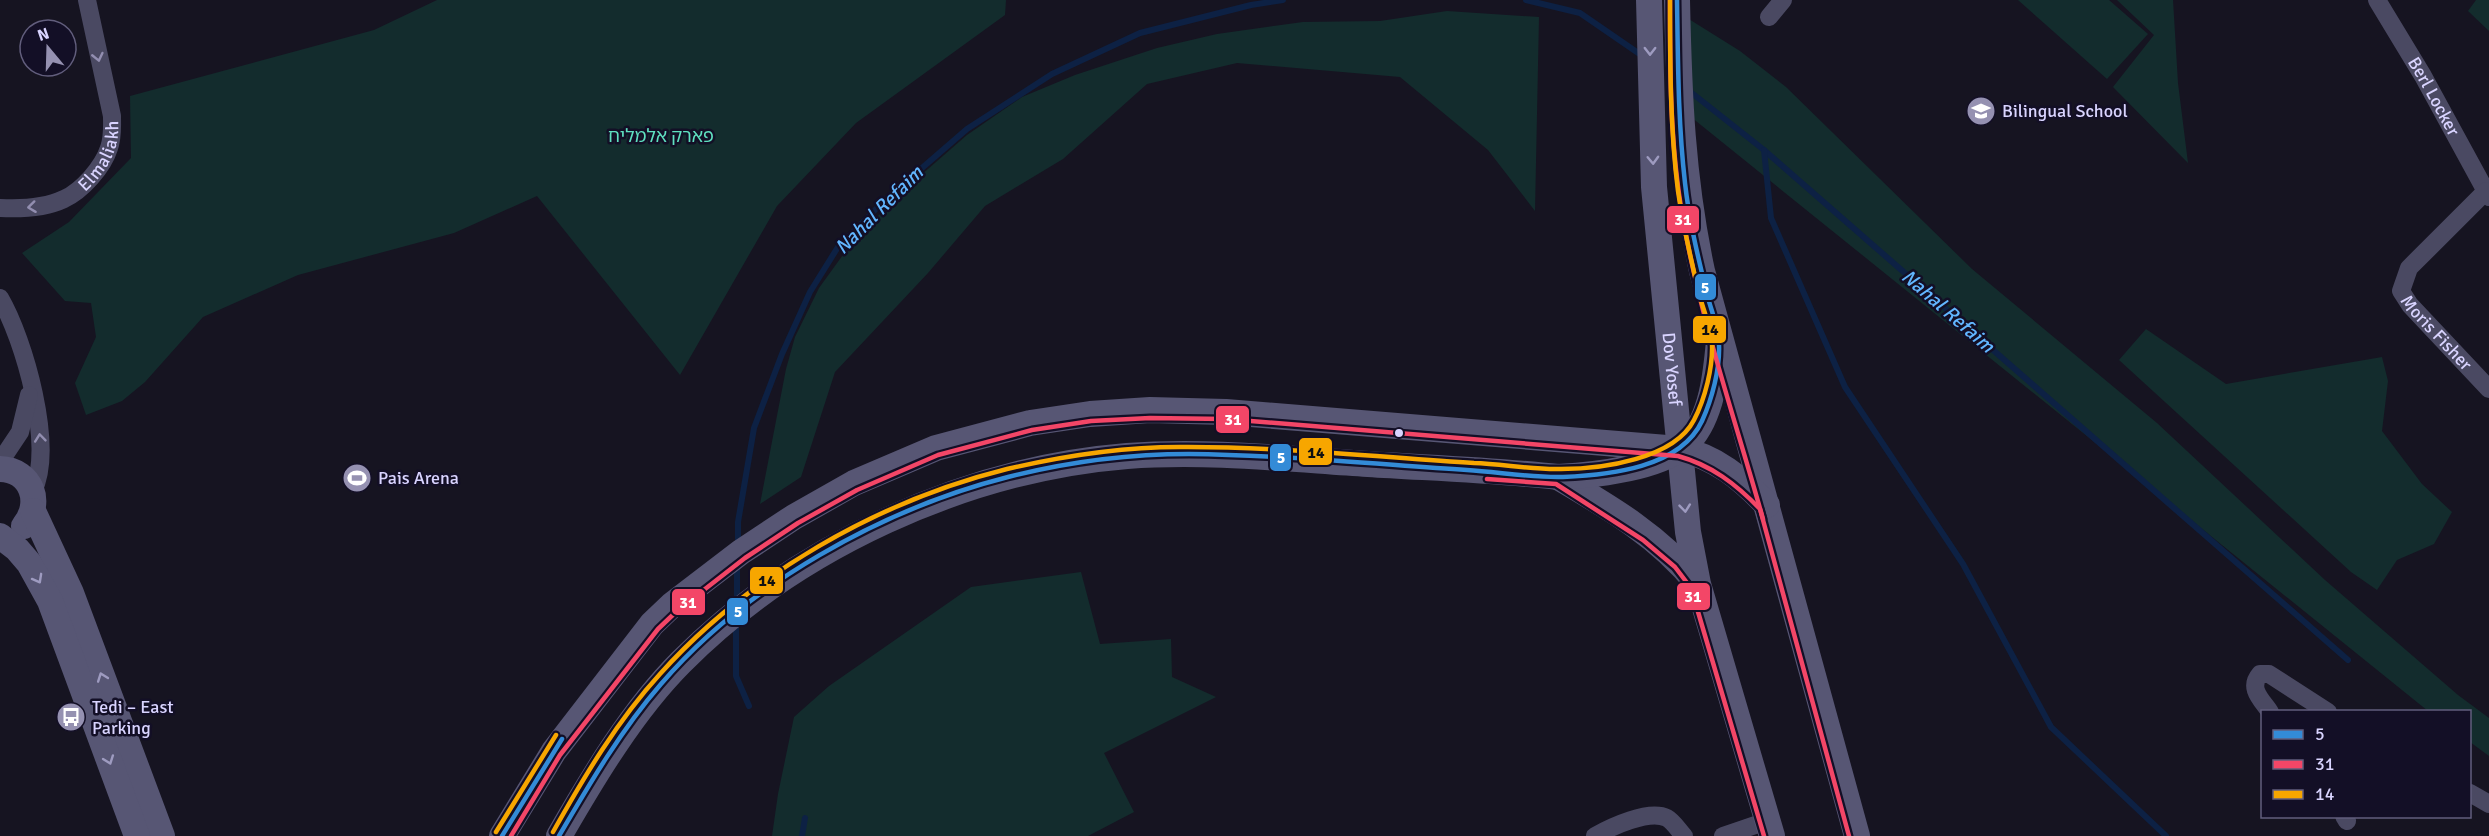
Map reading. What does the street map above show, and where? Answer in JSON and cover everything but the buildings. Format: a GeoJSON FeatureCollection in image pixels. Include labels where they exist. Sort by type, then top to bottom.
{"type":"FeatureCollection","features":[{"type":"Feature","properties":{"kind":"main road","name":"Dov Yosef"},"geometry":{"type":"LineString","coordinates":[[1649,0],[1654,187],[1688,532],[1698,585],[1770,829]]}},
{"type":"Feature","properties":{"kind":"main road"},"geometry":{"type":"LineString","coordinates":[[1677,0],[1679,105],[1690,216],[1719,342],[1767,505],[1857,836]]}},
{"type":"Feature","properties":{"kind":"main road"},"geometry":{"type":"LineString","coordinates":[[560,836],[604,763],[679,663],[735,613],[770,587],[829,549],[868,528],[946,497],[1035,471],[1126,456],[1219,455],[1558,477],[1579,476],[1628,466],[1663,457],[1679,449],[1696,432],[1706,411],[1715,376],[1719,342]]}},
{"type":"Feature","properties":{"kind":"main road"},"geometry":{"type":"LineString","coordinates":[[502,836],[554,751],[652,624],[703,580],[769,532],[854,483],[936,448],[1030,423],[1089,414],[1150,410],[1226,412],[1679,449],[1718,462],[1767,505]]}},
{"type":"Feature","properties":{"kind":"main road"},"geometry":{"type":"LineString","coordinates":[[0,469],[13,470],[21,475],[33,501],[71,592],[162,836]]}},
{"type":"Feature","properties":{"kind":"main road"},"geometry":{"type":"LineString","coordinates":[[1558,477],[1647,534],[1680,562],[1698,585]]}},
{"type":"Feature","properties":{"kind":"main road"},"geometry":{"type":"LineString","coordinates":[[0,535],[24,527],[33,501]]}},
{"type":"Feature","properties":{"kind":"main road"},"geometry":{"type":"LineString","coordinates":[[0,535],[29,563],[50,601],[137,836]]}},
{"type":"Feature","properties":{"kind":"street","name":"Elmaliakh"},"geometry":{"type":"LineString","coordinates":[[0,208],[28,208],[64,199],[90,177],[101,164],[109,148],[113,133],[112,116],[87,0]]}},
{"type":"Feature","properties":{"kind":"street"},"geometry":{"type":"LineString","coordinates":[[1769,17],[1784,0]]}},
{"type":"Feature","properties":{"kind":"street","name":"Berl Locker"},"geometry":{"type":"LineString","coordinates":[[2377,0],[2423,75],[2487,194]]}},
{"type":"Feature","properties":{"kind":"street","name":"Moris Fisher"},"geometry":{"type":"LineString","coordinates":[[2487,194],[2409,268],[2401,291],[2410,305],[2489,389]]}},
{"type":"Feature","properties":{"kind":"street"},"geometry":{"type":"LineString","coordinates":[[0,298],[18,336],[40,436],[40,470],[33,501]]}},
{"type":"Feature","properties":{"kind":"street"},"geometry":{"type":"LineString","coordinates":[[0,462],[20,432],[25,418],[30,384]]}},
{"type":"Feature","properties":{"kind":"street"},"geometry":{"type":"LineString","coordinates":[[2269,710],[2254,689],[2254,680],[2260,674],[2269,674],[2326,710]]}},
{"type":"Feature","properties":{"kind":"street"},"geometry":{"type":"LineString","coordinates":[[2471,794],[2489,804]]}},
{"type":"Feature","properties":{"kind":"street"},"geometry":{"type":"LineString","coordinates":[[1594,836],[1616,824],[1655,816],[1668,819],[1684,836]]}},
{"type":"Feature","properties":{"kind":"street"},"geometry":{"type":"LineString","coordinates":[[1723,836],[1770,829]]}},
{"type":"Feature","properties":{"kind":"green space","name":"פארק אלמליח"},"geometry":{"type":"Polygon","coordinates":[[[437,0],[1006,0],[1005,15],[856,123],[777,206],[680,375],[537,196],[454,233],[298,275],[203,317],[145,382],[122,401],[86,415],[75,383],[96,337],[91,303],[65,301],[22,253],[69,222],[131,158],[130,96],[374,30],[437,0]]]}},
{"type":"Feature","properties":{"kind":"green space"},"geometry":{"type":"Polygon","coordinates":[[[2018,0],[2109,0],[2148,34],[2107,79],[2018,0]]]}},
{"type":"Feature","properties":{"kind":"green space"},"geometry":{"type":"Polygon","coordinates":[[[2117,0],[2173,0],[2178,83],[2188,163],[2113,87],[2154,35],[2117,0]]]}},
{"type":"Feature","properties":{"kind":"green space"},"geometry":{"type":"Polygon","coordinates":[[[2476,0],[2489,0],[2489,31],[2468,11],[2476,0]]]}},
{"type":"Feature","properties":{"kind":"green space"},"geometry":{"type":"Polygon","coordinates":[[[1447,11],[1539,17],[1535,211],[1488,150],[1400,77],[1237,63],[1147,84],[1063,159],[985,206],[928,273],[835,372],[801,477],[760,504],[786,369],[795,337],[819,288],[853,241],[905,189],[967,135],[1022,97],[1075,75],[1157,48],[1217,34],[1303,22],[1380,21],[1447,11]]]}},
{"type":"Feature","properties":{"kind":"green space"},"geometry":{"type":"Polygon","coordinates":[[[1684,16],[1740,51],[1786,87],[1972,269],[2157,423],[2325,580],[2458,695],[2489,718],[2489,756],[2471,743],[2471,710],[2427,710],[1686,113],[1684,16]]]}},
{"type":"Feature","properties":{"kind":"green space"},"geometry":{"type":"Polygon","coordinates":[[[2146,329],[2226,384],[2382,357],[2388,381],[2382,431],[2422,484],[2452,512],[2434,544],[2397,560],[2377,590],[2351,572],[2119,360],[2146,329]]]}},
{"type":"Feature","properties":{"kind":"green space"},"geometry":{"type":"Polygon","coordinates":[[[1081,572],[1100,644],[1171,639],[1172,677],[1216,697],[1104,753],[1134,812],[1088,836],[772,836],[794,717],[829,686],[971,587],[1081,572]]]}},
{"type":"Feature","properties":{"kind":"waterway","name":"Nahal Refaim"},"geometry":{"type":"LineString","coordinates":[[738,545],[738,522],[754,428],[782,354],[810,292],[838,247],[885,200],[967,129],[1052,74],[1140,33],[1251,5],[1283,0]]}},
{"type":"Feature","properties":{"kind":"waterway","name":"Nahal Refaim"},"geometry":{"type":"LineString","coordinates":[[1526,0],[1580,13],[1644,57]]}},
{"type":"Feature","properties":{"kind":"waterway","name":"Nahal Refaim"},"geometry":{"type":"LineString","coordinates":[[1688,90],[1764,150],[2348,660]]}},
{"type":"Feature","properties":{"kind":"waterway"},"geometry":{"type":"LineString","coordinates":[[1764,150],[1771,218],[1845,387],[1963,564],[2051,727],[2166,836]]}},
{"type":"Feature","properties":{"kind":"waterway","name":"Nahal Refaim"},"geometry":{"type":"LineString","coordinates":[[737,565],[737,602]]}},
{"type":"Feature","properties":{"kind":"waterway","name":"Nahal Refaim"},"geometry":{"type":"LineString","coordinates":[[736,622],[736,676],[749,706]]}},
{"type":"Feature","properties":{"kind":"waterway","name":"Nahal Refaim"},"geometry":{"type":"LineString","coordinates":[[802,836],[805,818]]}},
{"type":"Feature","properties":{"kind":"transit line","name":"31"},"geometry":{"type":"LineString","coordinates":[[1670,0],[1673,137],[1683,219],[1699,295],[1763,519]]}},
{"type":"Feature","properties":{"kind":"transit line","name":"14"},"geometry":{"type":"LineString","coordinates":[[553,832],[602,750],[630,711],[660,674],[695,638],[775,574],[818,546],[864,522],[959,483],[1007,469],[1052,460],[1097,452],[1142,448],[1259,449],[1561,469],[1616,464],[1654,453],[1671,444],[1684,433],[1698,412],[1710,373],[1712,344],[1682,217],[1675,167],[1670,72],[1670,0]]}},
{"type":"Feature","properties":{"kind":"transit line","name":"5"},"geometry":{"type":"LineString","coordinates":[[559,836],[607,757],[646,702],[695,648],[733,614],[775,583],[865,530],[960,491],[1053,467],[1143,455],[1259,456],[1563,477],[1601,474],[1642,466],[1677,449],[1692,437],[1706,412],[1717,374],[1719,354],[1719,338],[1694,238],[1685,183],[1678,69],[1677,0]]}},
{"type":"Feature","properties":{"kind":"transit line","name":"31"},"geometry":{"type":"LineString","coordinates":[[511,836],[560,755],[658,629],[678,610],[745,558],[798,523],[857,490],[938,455],[1032,430],[1091,421],[1150,418],[1226,419],[1678,456],[1712,470],[1742,491],[1760,509],[1849,836]]}},
{"type":"Feature","properties":{"kind":"transit line","name":"31"},"geometry":{"type":"LineString","coordinates":[[1487,479],[1556,484],[1643,540],[1675,567],[1691,588],[1764,836]]}},
{"type":"Feature","properties":{"kind":"transit line","name":"14"},"geometry":{"type":"LineString","coordinates":[[496,832],[556,735]]}},
{"type":"Feature","properties":{"kind":"transit line","name":"5"},"geometry":{"type":"LineString","coordinates":[[502,836],[562,739]]}},
{"type":"Feature","properties":{"kind":"place","name":"Bilingual School"},"geometry":{"type":"Point","coordinates":[1981,111]}},
{"type":"Feature","properties":{"kind":"place","name":"Pais Arena"},"geometry":{"type":"Point","coordinates":[357,478]}},
{"type":"Feature","properties":{"kind":"place","name":"Tedi – East Parking"},"geometry":{"type":"Point","coordinates":[71,717]}}]}
